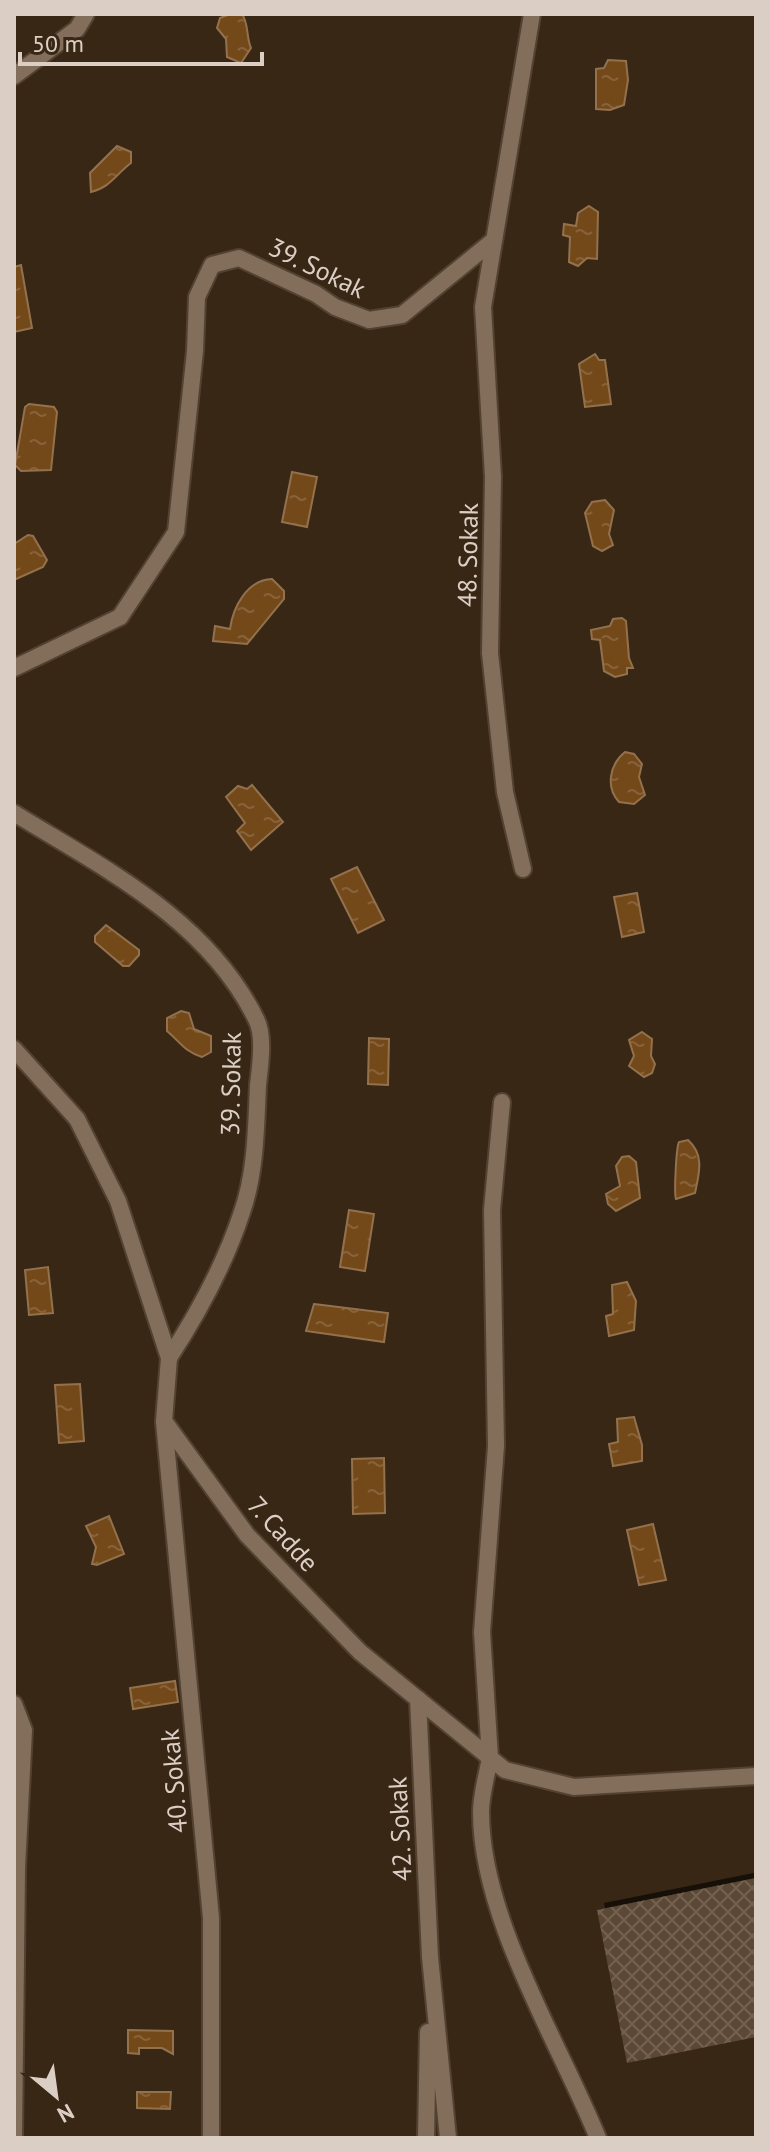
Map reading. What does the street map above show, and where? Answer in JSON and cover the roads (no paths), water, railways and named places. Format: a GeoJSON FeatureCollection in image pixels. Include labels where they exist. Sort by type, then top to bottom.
{"type":"FeatureCollection","features":[{"type":"Feature","properties":{"kind":"street"},"geometry":{"type":"LineString","coordinates":[[14,76],[77,29],[86,14]]}},
{"type":"Feature","properties":{"kind":"street"},"geometry":{"type":"LineString","coordinates":[[494,240],[532,14]]}},
{"type":"Feature","properties":{"kind":"street","name":"39. Sokak"},"geometry":{"type":"LineString","coordinates":[[14,668],[120,617],[176,532],[195,351],[197,297],[212,265],[239,258],[316,294],[335,307],[369,320],[402,315],[494,240]]}},
{"type":"Feature","properties":{"kind":"street","name":"48. Sokak"},"geometry":{"type":"LineString","coordinates":[[494,240],[483,307],[493,477],[490,653],[505,792],[523,869]]}},
{"type":"Feature","properties":{"kind":"street","name":"39. Sokak"},"geometry":{"type":"LineString","coordinates":[[14,813],[133,884],[175,918],[238,990],[258,1022],[260,1064],[254,1154],[243,1210],[201,1309],[169,1358]]}},
{"type":"Feature","properties":{"kind":"street"},"geometry":{"type":"LineString","coordinates":[[14,1049],[77,1119],[118,1201],[169,1358],[164,1421]]}},
{"type":"Feature","properties":{"kind":"street"},"geometry":{"type":"LineString","coordinates":[[502,1102],[492,1210],[496,1446],[482,1632],[490,1758],[481,1810],[485,1858],[511,1947],[598,2138]]}},
{"type":"Feature","properties":{"kind":"street","name":"7. Cadde"},"geometry":{"type":"LineString","coordinates":[[164,1421],[247,1535],[360,1652],[505,1770],[574,1787],[756,1776]]}},
{"type":"Feature","properties":{"kind":"street","name":"40. Sokak"},"geometry":{"type":"LineString","coordinates":[[164,1421],[211,1918],[211,2138]]}},
{"type":"Feature","properties":{"kind":"street","name":"42. Sokak"},"geometry":{"type":"LineString","coordinates":[[418,1699],[430,1957],[448,2138]]}},
{"type":"Feature","properties":{"kind":"street"},"geometry":{"type":"LineString","coordinates":[[14,1704],[24,1730],[17,1868],[14,2138]]}},
{"type":"Feature","properties":{"kind":"street","name":"42. Sokak"},"geometry":{"type":"LineString","coordinates":[[426,2138],[430,1957]]}},
{"type":"Feature","properties":{"kind":"water"},"geometry":{"type":"Polygon","coordinates":[[[242,14],[246,22],[251,48],[241,63],[227,57],[226,39],[217,28],[220,18],[242,14]]]}},
{"type":"Feature","properties":{"kind":"water"},"geometry":{"type":"Polygon","coordinates":[[[608,60],[626,61],[628,80],[624,105],[610,110],[596,109],[596,69],[604,68],[608,60]]]}},
{"type":"Feature","properties":{"kind":"water"},"geometry":{"type":"Polygon","coordinates":[[[117,146],[131,152],[131,163],[108,184],[91,192],[90,173],[117,146]]]}},
{"type":"Feature","properties":{"kind":"water"},"geometry":{"type":"Polygon","coordinates":[[[589,206],[598,212],[597,259],[587,258],[578,266],[569,262],[570,237],[563,235],[564,224],[576,226],[578,213],[589,206]]]}},
{"type":"Feature","properties":{"kind":"water"},"geometry":{"type":"Polygon","coordinates":[[[21,265],[32,328],[14,332],[14,267],[21,265]]]}},
{"type":"Feature","properties":{"kind":"water"},"geometry":{"type":"Polygon","coordinates":[[[595,354],[599,360],[605,360],[611,404],[585,407],[579,364],[595,354]]]}},
{"type":"Feature","properties":{"kind":"water"},"geometry":{"type":"Polygon","coordinates":[[[29,404],[54,407],[57,412],[51,470],[21,471],[15,465],[25,407],[29,404]]]}},
{"type":"Feature","properties":{"kind":"water"},"geometry":{"type":"Polygon","coordinates":[[[292,472],[317,477],[307,527],[282,522],[292,472]]]}},
{"type":"Feature","properties":{"kind":"water"},"geometry":{"type":"Polygon","coordinates":[[[605,500],[614,510],[609,534],[613,545],[602,551],[593,546],[585,513],[592,502],[605,500]]]}},
{"type":"Feature","properties":{"kind":"water"},"geometry":{"type":"Polygon","coordinates":[[[28,535],[33,536],[47,560],[43,567],[14,580],[14,544],[28,535]]]}},
{"type":"Feature","properties":{"kind":"water"},"geometry":{"type":"Polygon","coordinates":[[[272,579],[284,591],[284,599],[247,644],[213,641],[215,626],[230,629],[234,612],[249,589],[272,579]]]}},
{"type":"Feature","properties":{"kind":"water"},"geometry":{"type":"Polygon","coordinates":[[[613,619],[626,621],[629,658],[633,668],[627,668],[627,674],[615,677],[604,671],[600,640],[592,639],[591,630],[610,626],[613,619]]]}},
{"type":"Feature","properties":{"kind":"water"},"geometry":{"type":"Polygon","coordinates":[[[625,752],[634,754],[642,764],[639,777],[645,795],[634,804],[619,802],[612,790],[613,769],[625,752]]]}},
{"type":"Feature","properties":{"kind":"water"},"geometry":{"type":"Polygon","coordinates":[[[252,785],[283,822],[251,850],[237,831],[245,823],[226,797],[238,786],[247,789],[252,785]]]}},
{"type":"Feature","properties":{"kind":"water"},"geometry":{"type":"Polygon","coordinates":[[[357,867],[384,920],[358,933],[331,879],[357,867]]]}},
{"type":"Feature","properties":{"kind":"water"},"geometry":{"type":"Polygon","coordinates":[[[637,893],[644,932],[622,937],[614,897],[637,893]]]}},
{"type":"Feature","properties":{"kind":"water"},"geometry":{"type":"Polygon","coordinates":[[[106,925],[139,950],[139,955],[129,966],[123,966],[95,942],[95,936],[106,925]]]}},
{"type":"Feature","properties":{"kind":"water"},"geometry":{"type":"Polygon","coordinates":[[[181,1011],[189,1013],[194,1029],[211,1036],[211,1052],[202,1057],[196,1055],[167,1031],[167,1018],[181,1011]]]}},
{"type":"Feature","properties":{"kind":"water"},"geometry":{"type":"Polygon","coordinates":[[[642,1032],[652,1039],[651,1056],[655,1064],[652,1073],[644,1077],[629,1066],[634,1056],[629,1040],[642,1032]]]}},
{"type":"Feature","properties":{"kind":"water"},"geometry":{"type":"Polygon","coordinates":[[[369,1038],[389,1039],[388,1085],[368,1084],[369,1038]]]}},
{"type":"Feature","properties":{"kind":"water"},"geometry":{"type":"Polygon","coordinates":[[[688,1140],[699,1158],[698,1179],[695,1193],[676,1199],[678,1146],[679,1142],[688,1140]]]}},
{"type":"Feature","properties":{"kind":"water"},"geometry":{"type":"Polygon","coordinates":[[[629,1156],[636,1162],[640,1198],[616,1211],[608,1204],[606,1194],[620,1186],[616,1166],[622,1157],[629,1156]]]}},
{"type":"Feature","properties":{"kind":"water"},"geometry":{"type":"Polygon","coordinates":[[[349,1210],[374,1214],[365,1271],[340,1267],[349,1210]]]}},
{"type":"Feature","properties":{"kind":"water"},"geometry":{"type":"Polygon","coordinates":[[[48,1267],[53,1313],[29,1315],[25,1270],[48,1267]]]}},
{"type":"Feature","properties":{"kind":"water"},"geometry":{"type":"Polygon","coordinates":[[[627,1282],[636,1301],[634,1330],[609,1336],[606,1316],[613,1314],[612,1285],[627,1282]]]}},
{"type":"Feature","properties":{"kind":"water"},"geometry":{"type":"Polygon","coordinates":[[[314,1304],[388,1313],[384,1342],[306,1331],[314,1304]]]}},
{"type":"Feature","properties":{"kind":"water"},"geometry":{"type":"Polygon","coordinates":[[[80,1384],[84,1441],[59,1443],[55,1385],[80,1384]]]}},
{"type":"Feature","properties":{"kind":"water"},"geometry":{"type":"Polygon","coordinates":[[[634,1417],[642,1445],[642,1461],[613,1466],[609,1444],[618,1442],[617,1419],[634,1417]]]}},
{"type":"Feature","properties":{"kind":"water"},"geometry":{"type":"Polygon","coordinates":[[[384,1458],[385,1513],[353,1514],[352,1459],[384,1458]]]}},
{"type":"Feature","properties":{"kind":"water"},"geometry":{"type":"Polygon","coordinates":[[[109,1516],[124,1554],[97,1565],[92,1564],[96,1547],[86,1526],[109,1516]]]}},
{"type":"Feature","properties":{"kind":"water"},"geometry":{"type":"Polygon","coordinates":[[[653,1524],[666,1580],[639,1585],[627,1530],[653,1524]]]}},
{"type":"Feature","properties":{"kind":"water"},"geometry":{"type":"Polygon","coordinates":[[[175,1681],[178,1702],[133,1709],[130,1688],[175,1681]]]}},
{"type":"Feature","properties":{"kind":"water"},"geometry":{"type":"Polygon","coordinates":[[[128,2030],[173,2031],[173,2054],[162,2048],[139,2048],[139,2054],[128,2053],[128,2030]]]}},
{"type":"Feature","properties":{"kind":"water"},"geometry":{"type":"Polygon","coordinates":[[[137,2092],[171,2092],[170,2109],[137,2108],[137,2092]]]}}]}
